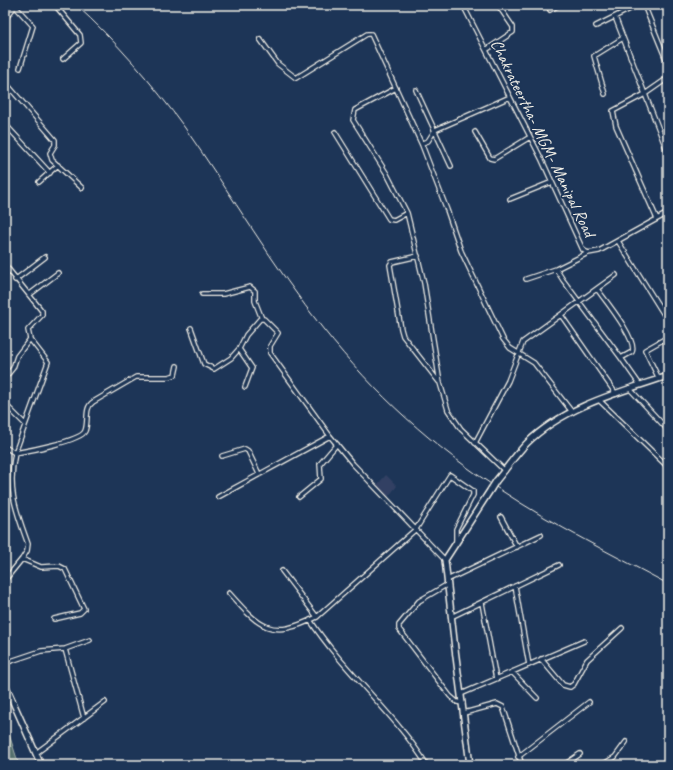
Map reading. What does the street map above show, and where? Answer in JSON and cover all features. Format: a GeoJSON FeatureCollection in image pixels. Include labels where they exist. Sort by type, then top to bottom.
{"type":"FeatureCollection","features":[{"type":"Feature","properties":{"kind":"street"},"geometry":{"type":"LineString","coordinates":[[5,19],[15,5],[33,26],[20,68]]}},
{"type":"Feature","properties":{"kind":"street"},"geometry":{"type":"LineString","coordinates":[[55,5],[82,39],[81,42],[63,59]]}},
{"type":"Feature","properties":{"kind":"street","name":"Chakrateertha- MGM- Manipal Road"},"geometry":{"type":"LineString","coordinates":[[463,5],[530,137],[583,250],[588,253],[599,251],[668,213]]}},
{"type":"Feature","properties":{"kind":"street"},"geometry":{"type":"LineString","coordinates":[[486,50],[513,32],[513,27],[498,5]]}},
{"type":"Feature","properties":{"kind":"street"},"geometry":{"type":"LineString","coordinates":[[550,10],[559,5]]}},
{"type":"Feature","properties":{"kind":"street"},"geometry":{"type":"LineString","coordinates":[[596,26],[638,5]]}},
{"type":"Feature","properties":{"kind":"street"},"geometry":{"type":"LineString","coordinates":[[644,5],[668,64]]}},
{"type":"Feature","properties":{"kind":"street"},"geometry":{"type":"LineString","coordinates":[[615,17],[668,153]]}},
{"type":"Feature","properties":{"kind":"street"},"geometry":{"type":"LineString","coordinates":[[260,39],[278,64],[296,78],[370,33],[422,143],[461,251],[506,344],[519,355],[534,363],[572,412]]}},
{"type":"Feature","properties":{"kind":"street"},"geometry":{"type":"LineString","coordinates":[[605,94],[594,56],[623,38]]}},
{"type":"Feature","properties":{"kind":"street"},"geometry":{"type":"LineString","coordinates":[[657,218],[616,126],[612,111],[645,94],[668,78]]}},
{"type":"Feature","properties":{"kind":"street"},"geometry":{"type":"LineString","coordinates":[[5,82],[55,140],[55,145],[50,153],[52,160],[82,188]]}},
{"type":"Feature","properties":{"kind":"street"},"geometry":{"type":"LineString","coordinates":[[396,88],[355,110],[353,120],[387,174],[407,214],[418,256],[440,382],[448,410],[461,429],[474,443],[505,471]]}},
{"type":"Feature","properties":{"kind":"street"},"geometry":{"type":"LineString","coordinates":[[416,90],[451,166]]}},
{"type":"Feature","properties":{"kind":"street"},"geometry":{"type":"LineString","coordinates":[[422,143],[428,141],[435,130],[510,97]]}},
{"type":"Feature","properties":{"kind":"street"},"geometry":{"type":"LineString","coordinates":[[5,124],[50,173]]}},
{"type":"Feature","properties":{"kind":"street"},"geometry":{"type":"LineString","coordinates":[[335,132],[389,219],[394,220],[407,214]]}},
{"type":"Feature","properties":{"kind":"street"},"geometry":{"type":"LineString","coordinates":[[476,132],[490,158],[494,159],[530,137]]}},
{"type":"Feature","properties":{"kind":"street"},"geometry":{"type":"LineString","coordinates":[[40,182],[58,166]]}},
{"type":"Feature","properties":{"kind":"street"},"geometry":{"type":"LineString","coordinates":[[510,199],[552,182]]}},
{"type":"Feature","properties":{"kind":"street"},"geometry":{"type":"LineString","coordinates":[[618,240],[668,321]]}},
{"type":"Feature","properties":{"kind":"street"},"geometry":{"type":"LineString","coordinates":[[526,279],[556,269],[588,253]]}},
{"type":"Feature","properties":{"kind":"street"},"geometry":{"type":"LineString","coordinates":[[418,256],[392,262],[390,264],[400,329],[406,340],[440,382]]}},
{"type":"Feature","properties":{"kind":"street"},"geometry":{"type":"LineString","coordinates":[[15,280],[46,257]]}},
{"type":"Feature","properties":{"kind":"street"},"geometry":{"type":"LineString","coordinates":[[5,265],[15,280],[42,311],[42,315],[28,330],[30,340],[48,362],[15,453],[10,482],[14,505],[28,544],[27,550],[22,559],[5,580]]}},
{"type":"Feature","properties":{"kind":"street"},"geometry":{"type":"LineString","coordinates":[[556,269],[640,385]]}},
{"type":"Feature","properties":{"kind":"street"},"geometry":{"type":"LineString","coordinates":[[29,295],[58,273]]}},
{"type":"Feature","properties":{"kind":"street"},"geometry":{"type":"LineString","coordinates":[[474,443],[508,381],[523,342],[616,275]]}},
{"type":"Feature","properties":{"kind":"street"},"geometry":{"type":"LineString","coordinates":[[202,294],[223,294],[250,287],[255,291],[255,301],[262,319],[278,333],[270,346],[270,353],[330,436],[445,560],[470,765]]}},
{"type":"Feature","properties":{"kind":"street"},"geometry":{"type":"LineString","coordinates":[[597,289],[622,323],[634,347],[632,352],[621,358]]}},
{"type":"Feature","properties":{"kind":"street"},"geometry":{"type":"LineString","coordinates":[[561,315],[616,394]]}},
{"type":"Feature","properties":{"kind":"street"},"geometry":{"type":"LineString","coordinates":[[191,328],[204,364],[211,369],[214,369],[231,358],[239,349],[246,335],[262,319]]}},
{"type":"Feature","properties":{"kind":"street"},"geometry":{"type":"LineString","coordinates":[[659,379],[645,350],[668,337]]}},
{"type":"Feature","properties":{"kind":"street"},"geometry":{"type":"LineString","coordinates":[[5,378],[13,368],[17,356],[30,340]]}},
{"type":"Feature","properties":{"kind":"street"},"geometry":{"type":"LineString","coordinates":[[239,349],[252,368],[245,387]]}},
{"type":"Feature","properties":{"kind":"street"},"geometry":{"type":"LineString","coordinates":[[5,447],[15,453],[80,436],[86,430],[88,407],[93,402],[136,377],[169,377],[175,375],[177,366]]}},
{"type":"Feature","properties":{"kind":"street"},"geometry":{"type":"LineString","coordinates":[[445,560],[496,481],[527,443],[572,412],[599,400],[668,376]]}},
{"type":"Feature","properties":{"kind":"street"},"geometry":{"type":"LineString","coordinates":[[630,389],[668,430]]}},
{"type":"Feature","properties":{"kind":"street"},"geometry":{"type":"LineString","coordinates":[[599,400],[668,467]]}},
{"type":"Feature","properties":{"kind":"street"},"geometry":{"type":"LineString","coordinates":[[5,404],[25,424]]}},
{"type":"Feature","properties":{"kind":"street"},"geometry":{"type":"LineString","coordinates":[[218,497],[330,436]]}},
{"type":"Feature","properties":{"kind":"street"},"geometry":{"type":"LineString","coordinates":[[299,497],[319,483],[321,479],[320,464],[337,444]]}},
{"type":"Feature","properties":{"kind":"street"},"geometry":{"type":"LineString","coordinates":[[222,456],[245,449],[248,451],[259,474]]}},
{"type":"Feature","properties":{"kind":"street"},"geometry":{"type":"LineString","coordinates":[[229,593],[252,619],[261,625],[284,629],[317,617],[416,529],[450,475],[454,476],[473,491],[474,495],[456,529],[456,543]]}},
{"type":"Feature","properties":{"kind":"street"},"geometry":{"type":"LineString","coordinates":[[501,517],[517,547]]}},
{"type":"Feature","properties":{"kind":"street"},"geometry":{"type":"LineString","coordinates":[[463,704],[453,700],[399,629],[399,625],[419,601],[448,582],[541,535]]}},
{"type":"Feature","properties":{"kind":"street"},"geometry":{"type":"LineString","coordinates":[[22,559],[41,567],[59,566],[65,569],[84,609],[80,613],[54,619]]}},
{"type":"Feature","properties":{"kind":"street"},"geometry":{"type":"LineString","coordinates":[[451,616],[482,603],[559,565]]}},
{"type":"Feature","properties":{"kind":"street"},"geometry":{"type":"LineString","coordinates":[[282,572],[317,617]]}},
{"type":"Feature","properties":{"kind":"street"},"geometry":{"type":"LineString","coordinates":[[515,586],[529,665]]}},
{"type":"Feature","properties":{"kind":"street"},"geometry":{"type":"LineString","coordinates":[[482,603],[496,679]]}},
{"type":"Feature","properties":{"kind":"street"},"geometry":{"type":"LineString","coordinates":[[310,620],[327,646],[404,731],[427,765]]}},
{"type":"Feature","properties":{"kind":"street"},"geometry":{"type":"LineString","coordinates":[[541,659],[563,685],[570,687],[574,684],[587,660],[622,628]]}},
{"type":"Feature","properties":{"kind":"street"},"geometry":{"type":"LineString","coordinates":[[5,663],[41,651],[65,648],[90,640]]}},
{"type":"Feature","properties":{"kind":"street"},"geometry":{"type":"LineString","coordinates":[[461,694],[584,641]]}},
{"type":"Feature","properties":{"kind":"street"},"geometry":{"type":"LineString","coordinates":[[65,648],[84,718]]}},
{"type":"Feature","properties":{"kind":"street"},"geometry":{"type":"LineString","coordinates":[[512,672],[537,698]]}},
{"type":"Feature","properties":{"kind":"street"},"geometry":{"type":"LineString","coordinates":[[5,684],[41,765]]}},
{"type":"Feature","properties":{"kind":"street"},"geometry":{"type":"LineString","coordinates":[[36,753],[105,702]]}},
{"type":"Feature","properties":{"kind":"street"},"geometry":{"type":"LineString","coordinates":[[518,757],[589,702]]}},
{"type":"Feature","properties":{"kind":"street"},"geometry":{"type":"LineString","coordinates":[[464,713],[497,704],[503,706],[518,757],[522,765]]}},
{"type":"Feature","properties":{"kind":"street"},"geometry":{"type":"LineString","coordinates":[[602,765],[615,757],[626,742]]}},
{"type":"Feature","properties":{"kind":"street"},"geometry":{"type":"LineString","coordinates":[[564,765],[580,754]]}},
{"type":"Feature","properties":{"kind":"shaded area"},"geometry":{"type":"Polygon","coordinates":[[[386,475],[397,486],[388,497],[376,486],[386,475]]]}},
{"type":"Feature","properties":{"kind":"green space"},"geometry":{"type":"Polygon","coordinates":[[[5,722],[19,765],[5,765],[5,722]]]}},
{"type":"Feature","properties":{"kind":"railway"},"geometry":{"type":"LineString","coordinates":[[76,5],[120,48],[160,95],[185,128],[305,306],[343,353],[384,397],[429,438],[453,457],[502,491],[563,528],[668,584]]}}]}
